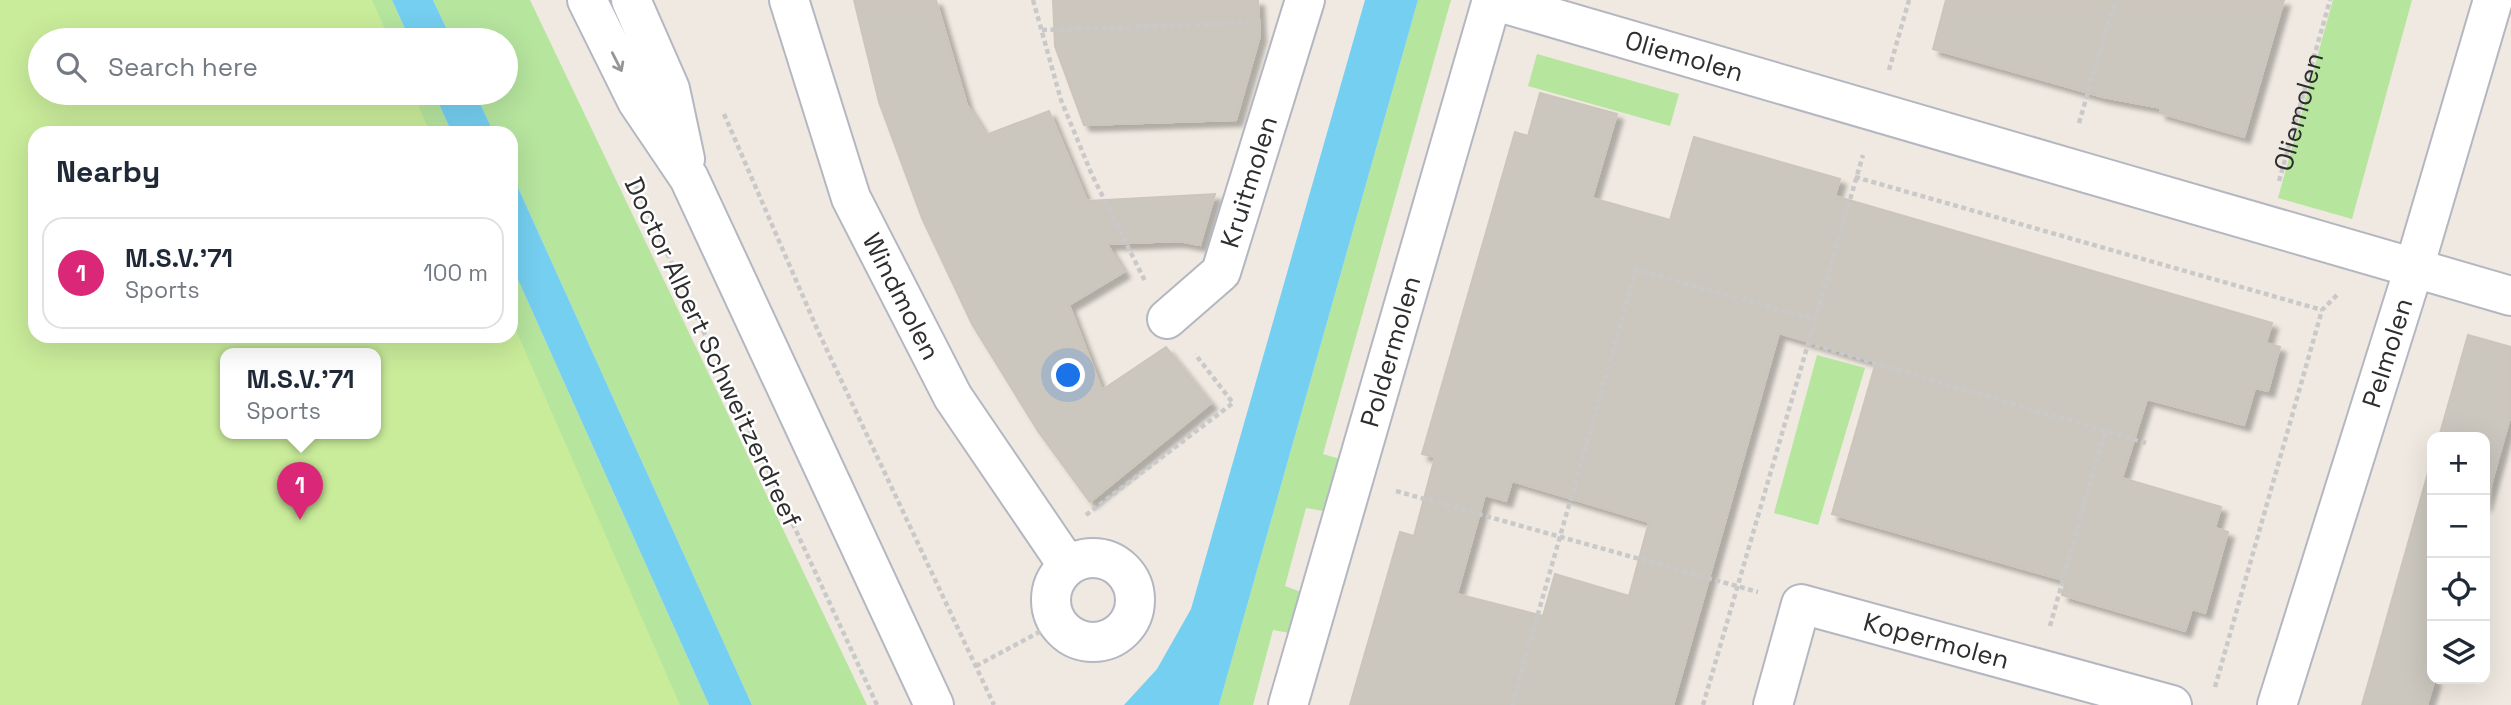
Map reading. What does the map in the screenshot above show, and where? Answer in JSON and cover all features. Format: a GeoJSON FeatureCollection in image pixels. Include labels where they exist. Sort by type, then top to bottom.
{"type":"FeatureCollection","features":[{"type":"Feature","properties":{"kind":"street","name":"Doctor Albert Schweitzerdreef"},"geometry":{"type":"LineString","coordinates":[[587,0],[637,101],[689,178],[934,705]]}},
{"type":"Feature","properties":{"kind":"street","name":"Doctor Albert Schweitzerdreef"},"geometry":{"type":"LineString","coordinates":[[631,0],[670,89],[689,178]]}},
{"type":"Feature","properties":{"kind":"street","name":"Windmolen"},"geometry":{"type":"LineString","coordinates":[[789,0],[851,198],[953,397],[1068,566]]}},
{"type":"Feature","properties":{"kind":"street","name":"Oliemolen"},"geometry":{"type":"LineString","coordinates":[[1492,0],[1877,111],[2066,169],[2511,296]]}},
{"type":"Feature","properties":{"kind":"street","name":"Poldermolen"},"geometry":{"type":"LineString","coordinates":[[1287,705],[1492,0]]}},
{"type":"Feature","properties":{"kind":"street","name":"Pelmolen"},"geometry":{"type":"LineString","coordinates":[[2277,705],[2414,268],[2493,0]]}},
{"type":"Feature","properties":{"kind":"street","name":"Kruitmolen"},"geometry":{"type":"LineString","coordinates":[[1167,319],[1221,272],[1302,11]]}},
{"type":"Feature","properties":{"kind":"street"},"geometry":{"type":"LineString","coordinates":[[1095,558],[1109,561],[1121,568],[1130,579],[1135,593],[1135,607],[1130,621],[1121,632],[1108,639],[1080,640],[1067,633],[1058,622],[1052,610],[1051,598],[1054,586],[1068,566],[1081,559],[1095,558]]}},
{"type":"Feature","properties":{"kind":"street"},"geometry":{"type":"LineString","coordinates":[[1773,705],[1801,604]]}},
{"type":"Feature","properties":{"kind":"street","name":"Kopermolen"},"geometry":{"type":"LineString","coordinates":[[1801,604],[2172,705]]}},
{"type":"Feature","properties":{"kind":"path"},"geometry":{"type":"LineString","coordinates":[[1703,705],[1855,177],[1909,0]]}},
{"type":"Feature","properties":{"kind":"path"},"geometry":{"type":"LineString","coordinates":[[2066,169],[2115,0]]}},
{"type":"Feature","properties":{"kind":"path","name":"Oliemolen"},"geometry":{"type":"LineString","coordinates":[[2266,225],[2330,0]]}},
{"type":"Feature","properties":{"kind":"path"},"geometry":{"type":"LineString","coordinates":[[1042,30],[1302,11]]}},
{"type":"Feature","properties":{"kind":"path"},"geometry":{"type":"LineString","coordinates":[[719,102],[818,331],[994,705]]}},
{"type":"Feature","properties":{"kind":"path"},"geometry":{"type":"LineString","coordinates":[[1855,177],[2322,310]]}},
{"type":"Feature","properties":{"kind":"path","name":"Doctor Albert Schweitzerdreef"},"geometry":{"type":"LineString","coordinates":[[634,182],[877,705]]}},
{"type":"Feature","properties":{"kind":"path","name":"Pelmolen"},"geometry":{"type":"LineString","coordinates":[[2214,692],[2322,310],[2376,256]]}},
{"type":"Feature","properties":{"kind":"path"},"geometry":{"type":"LineString","coordinates":[[1512,705],[1636,270],[1814,318]]}},
{"type":"Feature","properties":{"kind":"path"},"geometry":{"type":"LineString","coordinates":[[1807,343],[2146,443]]}},
{"type":"Feature","properties":{"kind":"path"},"geometry":{"type":"LineString","coordinates":[[2038,668],[2105,431]]}},
{"type":"Feature","properties":{"kind":"path"},"geometry":{"type":"LineString","coordinates":[[1351,478],[1801,604]]}},
{"type":"Feature","properties":{"kind":"path"},"geometry":{"type":"LineString","coordinates":[[976,666],[1058,622]]}},
{"type":"Feature","properties":{"kind":"green space"},"geometry":{"type":"Polygon","coordinates":[[[0,0],[372,0],[385,28],[28,28],[28,105],[418,105],[427,126],[28,126],[28,343],[518,343],[518,335],[680,705],[0,705],[0,0]]]}},
{"type":"Feature","properties":{"kind":"green space"},"geometry":{"type":"Polygon","coordinates":[[[310,0],[392,0],[405,28],[323,28],[310,0]]]}},
{"type":"Feature","properties":{"kind":"green space"},"geometry":{"type":"Polygon","coordinates":[[[433,0],[530,0],[867,705],[752,705],[518,187],[518,126],[491,126],[481,105],[518,105],[518,28],[446,28],[433,0]]]}},
{"type":"Feature","properties":{"kind":"green space"},"geometry":{"type":"Polygon","coordinates":[[[1418,0],[1451,0],[1323,454],[1340,459],[1323,511],[1306,508],[1285,586],[1301,592],[1290,633],[1273,630],[1253,705],[1219,705],[1418,0]]]}},
{"type":"Feature","properties":{"kind":"green space"},"geometry":{"type":"Polygon","coordinates":[[[2333,0],[2412,0],[2352,219],[2278,198],[2333,0]]]}},
{"type":"Feature","properties":{"kind":"green space"},"geometry":{"type":"Polygon","coordinates":[[[1537,54],[1679,94],[1670,126],[1528,86],[1537,54]]]}},
{"type":"Feature","properties":{"kind":"green space"},"geometry":{"type":"Polygon","coordinates":[[[359,105],[439,105],[449,126],[369,126],[359,105]]]}},
{"type":"Feature","properties":{"kind":"green space"},"geometry":{"type":"Polygon","coordinates":[[[518,280],[709,705],[639,705],[513,343],[518,343],[518,280]]]}},
{"type":"Feature","properties":{"kind":"green space"},"geometry":{"type":"Polygon","coordinates":[[[1817,355],[1865,368],[1818,525],[1774,513],[1817,355]]]}},
{"type":"Feature","properties":{"kind":"water"},"geometry":{"type":"Polygon","coordinates":[[[392,0],[433,0],[446,28],[405,28],[392,0]]]}},
{"type":"Feature","properties":{"kind":"water"},"geometry":{"type":"Polygon","coordinates":[[[1365,0],[1418,0],[1219,705],[1124,705],[1157,669],[1191,609],[1365,0]]]}},
{"type":"Feature","properties":{"kind":"water"},"geometry":{"type":"Polygon","coordinates":[[[439,105],[481,105],[491,126],[449,126],[439,105]]]}},
{"type":"Feature","properties":{"kind":"water"},"geometry":{"type":"Polygon","coordinates":[[[518,187],[752,705],[709,705],[518,280],[518,187]]]}},
{"type":"Feature","properties":{"kind":"building"},"geometry":{"type":"Polygon","coordinates":[[[854,0],[936,0],[967,105],[986,135],[1049,111],[1087,201],[1215,194],[1200,245],[1179,241],[1107,244],[1124,272],[1069,305],[1102,390],[1166,347],[1211,403],[1090,502],[1038,431],[972,324],[922,218],[879,102],[854,0]]]}},
{"type":"Feature","properties":{"kind":"building"},"geometry":{"type":"Polygon","coordinates":[[[1053,0],[1258,0],[1260,36],[1236,120],[1084,125],[1055,46],[1053,0]]]}},
{"type":"Feature","properties":{"kind":"building"},"geometry":{"type":"Polygon","coordinates":[[[1946,0],[2284,0],[2244,137],[2160,113],[2161,108],[2103,97],[1933,49],[1946,0]]]}},
{"type":"Feature","properties":{"kind":"building"},"geometry":{"type":"Polygon","coordinates":[[[1540,93],[1617,114],[1592,198],[1670,220],[1694,137],[1840,179],[1835,196],[2272,323],[2266,343],[2280,347],[2268,391],[2255,388],[2244,425],[2147,399],[2122,478],[2221,507],[2215,528],[2228,532],[2205,613],[2192,609],[2185,631],[2062,595],[2066,581],[1832,514],[1876,362],[1779,333],[1673,705],[1350,705],[1400,532],[1414,536],[1435,457],[1422,454],[1515,132],[1528,136],[1540,93]],[[1512,481],[1506,501],[1485,495],[1457,594],[1543,616],[1555,574],[1629,596],[1649,522],[1512,481]]]}},
{"type":"Feature","properties":{"kind":"building"},"geometry":{"type":"Polygon","coordinates":[[[2468,335],[2511,347],[2511,414],[2490,488],[2490,432],[2440,432],[2468,335]]]}},
{"type":"Feature","properties":{"kind":"building"},"geometry":{"type":"Polygon","coordinates":[[[2427,477],[2427,684],[2433,684],[2427,705],[2362,705],[2427,477]]]}},
{"type":"Feature","properties":{"kind":"place","name":"M.S.V.'71"},"geometry":{"type":"Point","coordinates":[300,520]}}]}
